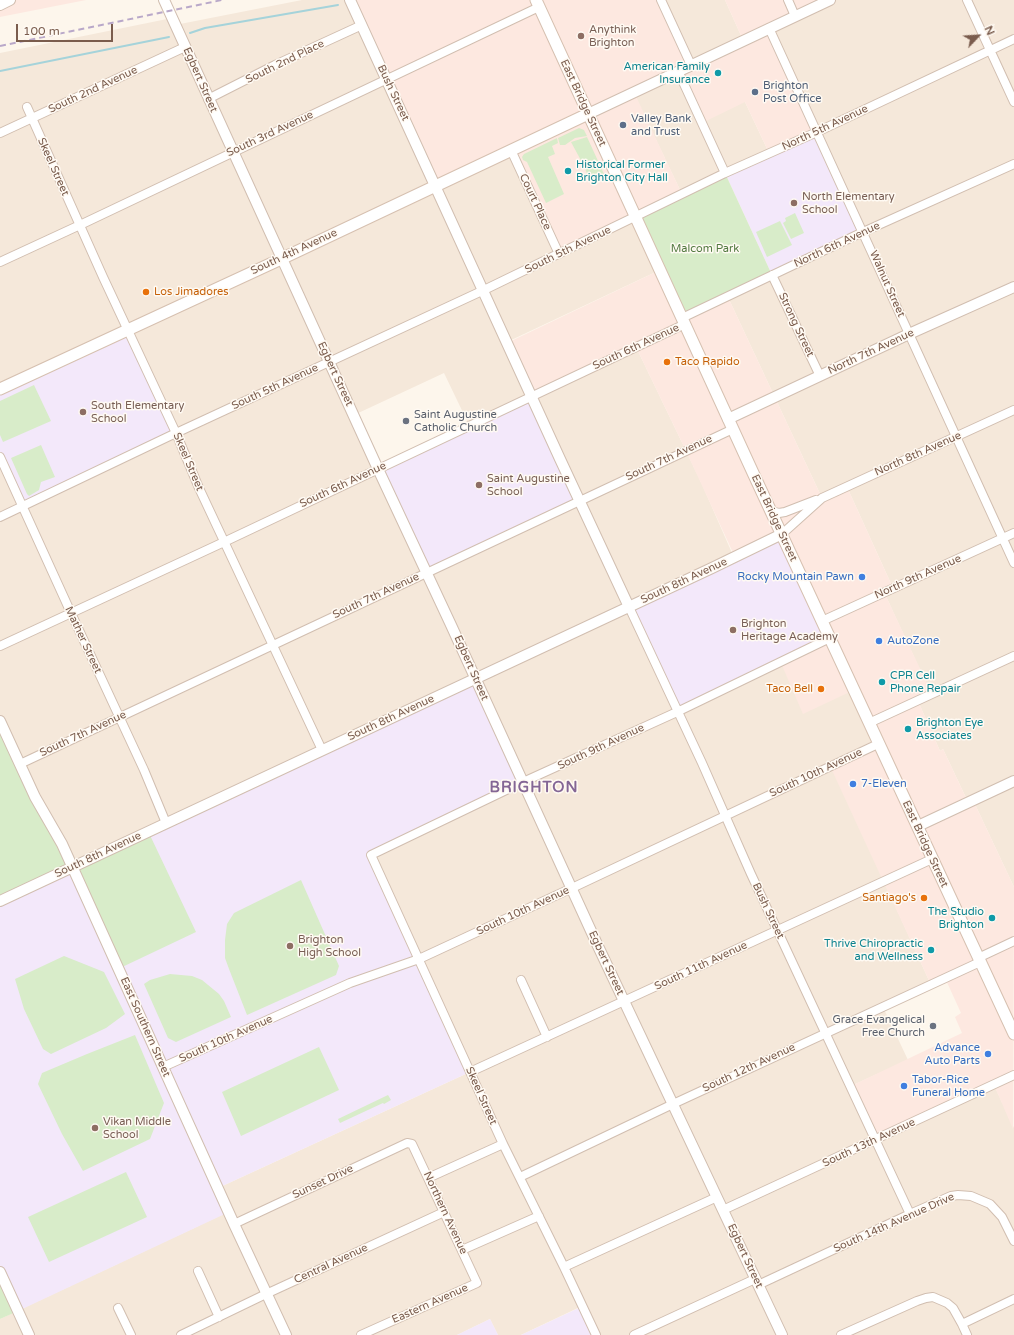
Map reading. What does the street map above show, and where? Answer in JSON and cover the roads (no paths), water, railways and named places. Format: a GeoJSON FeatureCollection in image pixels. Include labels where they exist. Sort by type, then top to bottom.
{"type":"FeatureCollection","features":[{"type":"Feature","properties":{"kind":"main road","name":"East Bridge Street"},"geometry":{"type":"LineString","coordinates":[[538,3],[730,424],[1014,1034]]}},
{"type":"Feature","properties":{"kind":"main road","name":"South 4th Avenue"},"geometry":{"type":"LineString","coordinates":[[0,389],[281,259],[588,114]]}},
{"type":"Feature","properties":{"kind":"street"},"geometry":{"type":"LineString","coordinates":[[0,5],[10,0]]}},
{"type":"Feature","properties":{"kind":"street","name":"Egbert Street"},"geometry":{"type":"LineString","coordinates":[[164,0],[281,259],[330,362],[624,1001],[782,1335]]}},
{"type":"Feature","properties":{"kind":"street","name":"Bush Street"},"geometry":{"type":"LineString","coordinates":[[350,0],[677,712],[702,763],[724,816],[910,1214]]}},
{"type":"Feature","properties":{"kind":"street"},"geometry":{"type":"LineString","coordinates":[[661,0],[691,65]]}},
{"type":"Feature","properties":{"kind":"street"},"geometry":{"type":"LineString","coordinates":[[788,0],[795,16]]}},
{"type":"Feature","properties":{"kind":"street"},"geometry":{"type":"LineString","coordinates":[[588,114],[830,0]]}},
{"type":"Feature","properties":{"kind":"street"},"geometry":{"type":"LineString","coordinates":[[967,0],[1014,102]]}},
{"type":"Feature","properties":{"kind":"street","name":"South 3rd Avenue"},"geometry":{"type":"LineString","coordinates":[[0,262],[387,79],[538,3]]}},
{"type":"Feature","properties":{"kind":"street","name":"South 2nd Place"},"geometry":{"type":"LineString","coordinates":[[208,99],[275,65],[362,25]]}},
{"type":"Feature","properties":{"kind":"street","name":"Walnut Street"},"geometry":{"type":"LineString","coordinates":[[769,28],[1014,563]]}},
{"type":"Feature","properties":{"kind":"street","name":"North 5th Avenue"},"geometry":{"type":"LineString","coordinates":[[636,216],[725,173],[817,132],[1014,40]]}},
{"type":"Feature","properties":{"kind":"street","name":"South 2nd Avenue"},"geometry":{"type":"LineString","coordinates":[[0,133],[185,47]]}},
{"type":"Feature","properties":{"kind":"street"},"geometry":{"type":"LineString","coordinates":[[678,71],[725,173]]}},
{"type":"Feature","properties":{"kind":"street","name":"Skeel Street"},"geometry":{"type":"LineString","coordinates":[[27,107],[176,433],[199,488],[322,750]]}},
{"type":"Feature","properties":{"kind":"street","name":"Court Place"},"geometry":{"type":"LineString","coordinates":[[511,150],[559,254]]}},
{"type":"Feature","properties":{"kind":"street","name":"North 6th Avenue"},"geometry":{"type":"LineString","coordinates":[[684,321],[772,275],[1014,164]]}},
{"type":"Feature","properties":{"kind":"street","name":"South 5th Avenue"},"geometry":{"type":"LineString","coordinates":[[0,517],[176,433],[484,290],[636,216]]}},
{"type":"Feature","properties":{"kind":"street","name":"Strong Street"},"geometry":{"type":"LineString","coordinates":[[772,275],[820,376]]}},
{"type":"Feature","properties":{"kind":"street","name":"North 7th Avenue"},"geometry":{"type":"LineString","coordinates":[[730,424],[820,376],[1014,286]]}},
{"type":"Feature","properties":{"kind":"street","name":"South 6th Avenue"},"geometry":{"type":"LineString","coordinates":[[0,646],[378,469],[684,321]]}},
{"type":"Feature","properties":{"kind":"street","name":"North 8th Avenue"},"geometry":{"type":"LineString","coordinates":[[771,511],[779,513],[785,512],[822,498],[1014,410]]}},
{"type":"Feature","properties":{"kind":"street","name":"South 7th Avenue"},"geometry":{"type":"LineString","coordinates":[[20,764],[580,500],[730,424]]}},
{"type":"Feature","properties":{"kind":"street","name":"Mather Street"},"geometry":{"type":"LineString","coordinates":[[0,457],[120,717],[166,823]]}},
{"type":"Feature","properties":{"kind":"street","name":"North 8th Avenue"},"geometry":{"type":"LineString","coordinates":[[782,534],[822,498]]}},
{"type":"Feature","properties":{"kind":"street","name":"North 9th Avenue"},"geometry":{"type":"LineString","coordinates":[[822,621],[1014,533]]}},
{"type":"Feature","properties":{"kind":"street","name":"South 8th Avenue"},"geometry":{"type":"LineString","coordinates":[[0,901],[782,534]]}},
{"type":"Feature","properties":{"kind":"street","name":"South 9th Avenue"},"geometry":{"type":"LineString","coordinates":[[372,854],[677,712],[830,638]]}},
{"type":"Feature","properties":{"kind":"street"},"geometry":{"type":"LineString","coordinates":[[869,723],[1014,656]]}},
{"type":"Feature","properties":{"kind":"street","name":"East Southern Street"},"geometry":{"type":"LineString","coordinates":[[0,721],[35,797],[57,836],[72,867],[286,1335]]}},
{"type":"Feature","properties":{"kind":"street","name":"South 10th Avenue"},"geometry":{"type":"LineString","coordinates":[[163,1068],[350,983],[419,959],[878,744]]}},
{"type":"Feature","properties":{"kind":"street"},"geometry":{"type":"LineString","coordinates":[[918,826],[1014,781]]}},
{"type":"Feature","properties":{"kind":"street","name":"Skeel Street"},"geometry":{"type":"LineString","coordinates":[[372,854],[503,1144],[596,1335]]}},
{"type":"Feature","properties":{"kind":"street","name":"South 11th Avenue"},"geometry":{"type":"LineString","coordinates":[[470,1072],[778,931],[932,858]]}},
{"type":"Feature","properties":{"kind":"street","name":"South 12th Avenue"},"geometry":{"type":"LineString","coordinates":[[520,1177],[979,960],[1014,941]]}},
{"type":"Feature","properties":{"kind":"street"},"geometry":{"type":"LineString","coordinates":[[521,980],[547,1037]]}},
{"type":"Feature","properties":{"kind":"street","name":"South 13th Avenue"},"geometry":{"type":"LineString","coordinates":[[723,1210],[1014,1075]]}},
{"type":"Feature","properties":{"kind":"street","name":"Sunset Drive"},"geometry":{"type":"LineString","coordinates":[[234,1224],[407,1143],[412,1144]]}},
{"type":"Feature","properties":{"kind":"street","name":"Northern Avenue"},"geometry":{"type":"LineString","coordinates":[[412,1144],[477,1282]]}},
{"type":"Feature","properties":{"kind":"street"},"geometry":{"type":"LineString","coordinates":[[428,1178],[503,1144]]}},
{"type":"Feature","properties":{"kind":"street","name":"South 14th Avenue Drive"},"geometry":{"type":"LineString","coordinates":[[634,1335],[952,1196],[971,1196],[984,1200],[998,1212],[1014,1241]]}},
{"type":"Feature","properties":{"kind":"street"},"geometry":{"type":"LineString","coordinates":[[564,1267],[716,1197]]}},
{"type":"Feature","properties":{"kind":"street","name":"Central Avenue"},"geometry":{"type":"LineString","coordinates":[[181,1335],[444,1212]]}},
{"type":"Feature","properties":{"kind":"street"},"geometry":{"type":"LineString","coordinates":[[462,1250],[539,1216]]}},
{"type":"Feature","properties":{"kind":"street"},"geometry":{"type":"LineString","coordinates":[[198,1271],[219,1317]]}},
{"type":"Feature","properties":{"kind":"street"},"geometry":{"type":"LineString","coordinates":[[0,1272],[29,1335]]}},
{"type":"Feature","properties":{"kind":"street","name":"Eastern Avenue"},"geometry":{"type":"LineString","coordinates":[[361,1335],[477,1282]]}},
{"type":"Feature","properties":{"kind":"street"},"geometry":{"type":"LineString","coordinates":[[842,1335],[926,1298],[936,1298],[953,1308],[967,1335]]}},
{"type":"Feature","properties":{"kind":"street"},"geometry":{"type":"LineString","coordinates":[[962,1324],[1014,1299]]}},
{"type":"Feature","properties":{"kind":"street"},"geometry":{"type":"LineString","coordinates":[[118,1308],[130,1335]]}},
{"type":"Feature","properties":{"kind":"waterway"},"geometry":{"type":"LineString","coordinates":[[190,33],[205,28],[338,5]]}},
{"type":"Feature","properties":{"kind":"waterway"},"geometry":{"type":"LineString","coordinates":[[0,71],[169,37]]}},
{"type":"Feature","properties":{"kind":"railway"},"geometry":{"type":"LineString","coordinates":[[0,46],[222,0]]}},
{"type":"Feature","properties":{"kind":"place","name":"Anythink Brighton"},"geometry":{"type":"Point","coordinates":[581,36]}},
{"type":"Feature","properties":{"kind":"place","name":"American Family Insurance"},"geometry":{"type":"Point","coordinates":[718,73]}},
{"type":"Feature","properties":{"kind":"place","name":"Brighton Post Office"},"geometry":{"type":"Point","coordinates":[755,92]}},
{"type":"Feature","properties":{"kind":"place","name":"Valley Bank and Trust"},"geometry":{"type":"Point","coordinates":[623,125]}},
{"type":"Feature","properties":{"kind":"place","name":"Historical Former Brighton City Hall"},"geometry":{"type":"Point","coordinates":[568,171]}},
{"type":"Feature","properties":{"kind":"place","name":"North Elementary School"},"geometry":{"type":"Point","coordinates":[794,203]}},
{"type":"Feature","properties":{"kind":"place","name":"Los Jimadores"},"geometry":{"type":"Point","coordinates":[146,292]}},
{"type":"Feature","properties":{"kind":"place","name":"Taco Rapido"},"geometry":{"type":"Point","coordinates":[667,362]}},
{"type":"Feature","properties":{"kind":"place","name":"South Elementary School"},"geometry":{"type":"Point","coordinates":[83,412]}},
{"type":"Feature","properties":{"kind":"place","name":"Saint Augustine Catholic Church"},"geometry":{"type":"Point","coordinates":[406,421]}},
{"type":"Feature","properties":{"kind":"place","name":"Saint Augustine School"},"geometry":{"type":"Point","coordinates":[479,485]}},
{"type":"Feature","properties":{"kind":"place","name":"Rocky Mountain Pawn"},"geometry":{"type":"Point","coordinates":[862,577]}},
{"type":"Feature","properties":{"kind":"place","name":"Brighton Heritage Academy"},"geometry":{"type":"Point","coordinates":[733,630]}},
{"type":"Feature","properties":{"kind":"place","name":"AutoZone"},"geometry":{"type":"Point","coordinates":[879,641]}},
{"type":"Feature","properties":{"kind":"place","name":"CPR Cell Phone Repair"},"geometry":{"type":"Point","coordinates":[882,682]}},
{"type":"Feature","properties":{"kind":"place","name":"Taco Bell"},"geometry":{"type":"Point","coordinates":[821,689]}},
{"type":"Feature","properties":{"kind":"place","name":"Brighton Eye Associates"},"geometry":{"type":"Point","coordinates":[908,729]}},
{"type":"Feature","properties":{"kind":"place","name":"7-Eleven"},"geometry":{"type":"Point","coordinates":[853,784]}},
{"type":"Feature","properties":{"kind":"place","name":"Santiago's"},"geometry":{"type":"Point","coordinates":[924,898]}},
{"type":"Feature","properties":{"kind":"place","name":"The Studio Brighton"},"geometry":{"type":"Point","coordinates":[992,918]}},
{"type":"Feature","properties":{"kind":"place","name":"Brighton High School"},"geometry":{"type":"Point","coordinates":[290,946]}},
{"type":"Feature","properties":{"kind":"place","name":"Thrive Chiropractic and Wellness"},"geometry":{"type":"Point","coordinates":[931,950]}},
{"type":"Feature","properties":{"kind":"place","name":"Grace Evangelical Free Church"},"geometry":{"type":"Point","coordinates":[933,1026]}},
{"type":"Feature","properties":{"kind":"place","name":"Advance Auto Parts"},"geometry":{"type":"Point","coordinates":[988,1054]}},
{"type":"Feature","properties":{"kind":"place","name":"Tabor-Rice Funeral Home"},"geometry":{"type":"Point","coordinates":[904,1086]}},
{"type":"Feature","properties":{"kind":"place","name":"Vikan Middle School"},"geometry":{"type":"Point","coordinates":[95,1128]}},
{"type":"Feature","properties":{"kind":"district","name":"BRIGHTON"},"geometry":{"type":"Point","coordinates":[534,788]}},
{"type":"Feature","properties":{"kind":"park label","name":"Malcom Park"},"geometry":{"type":"Point","coordinates":[705,249]}}]}
